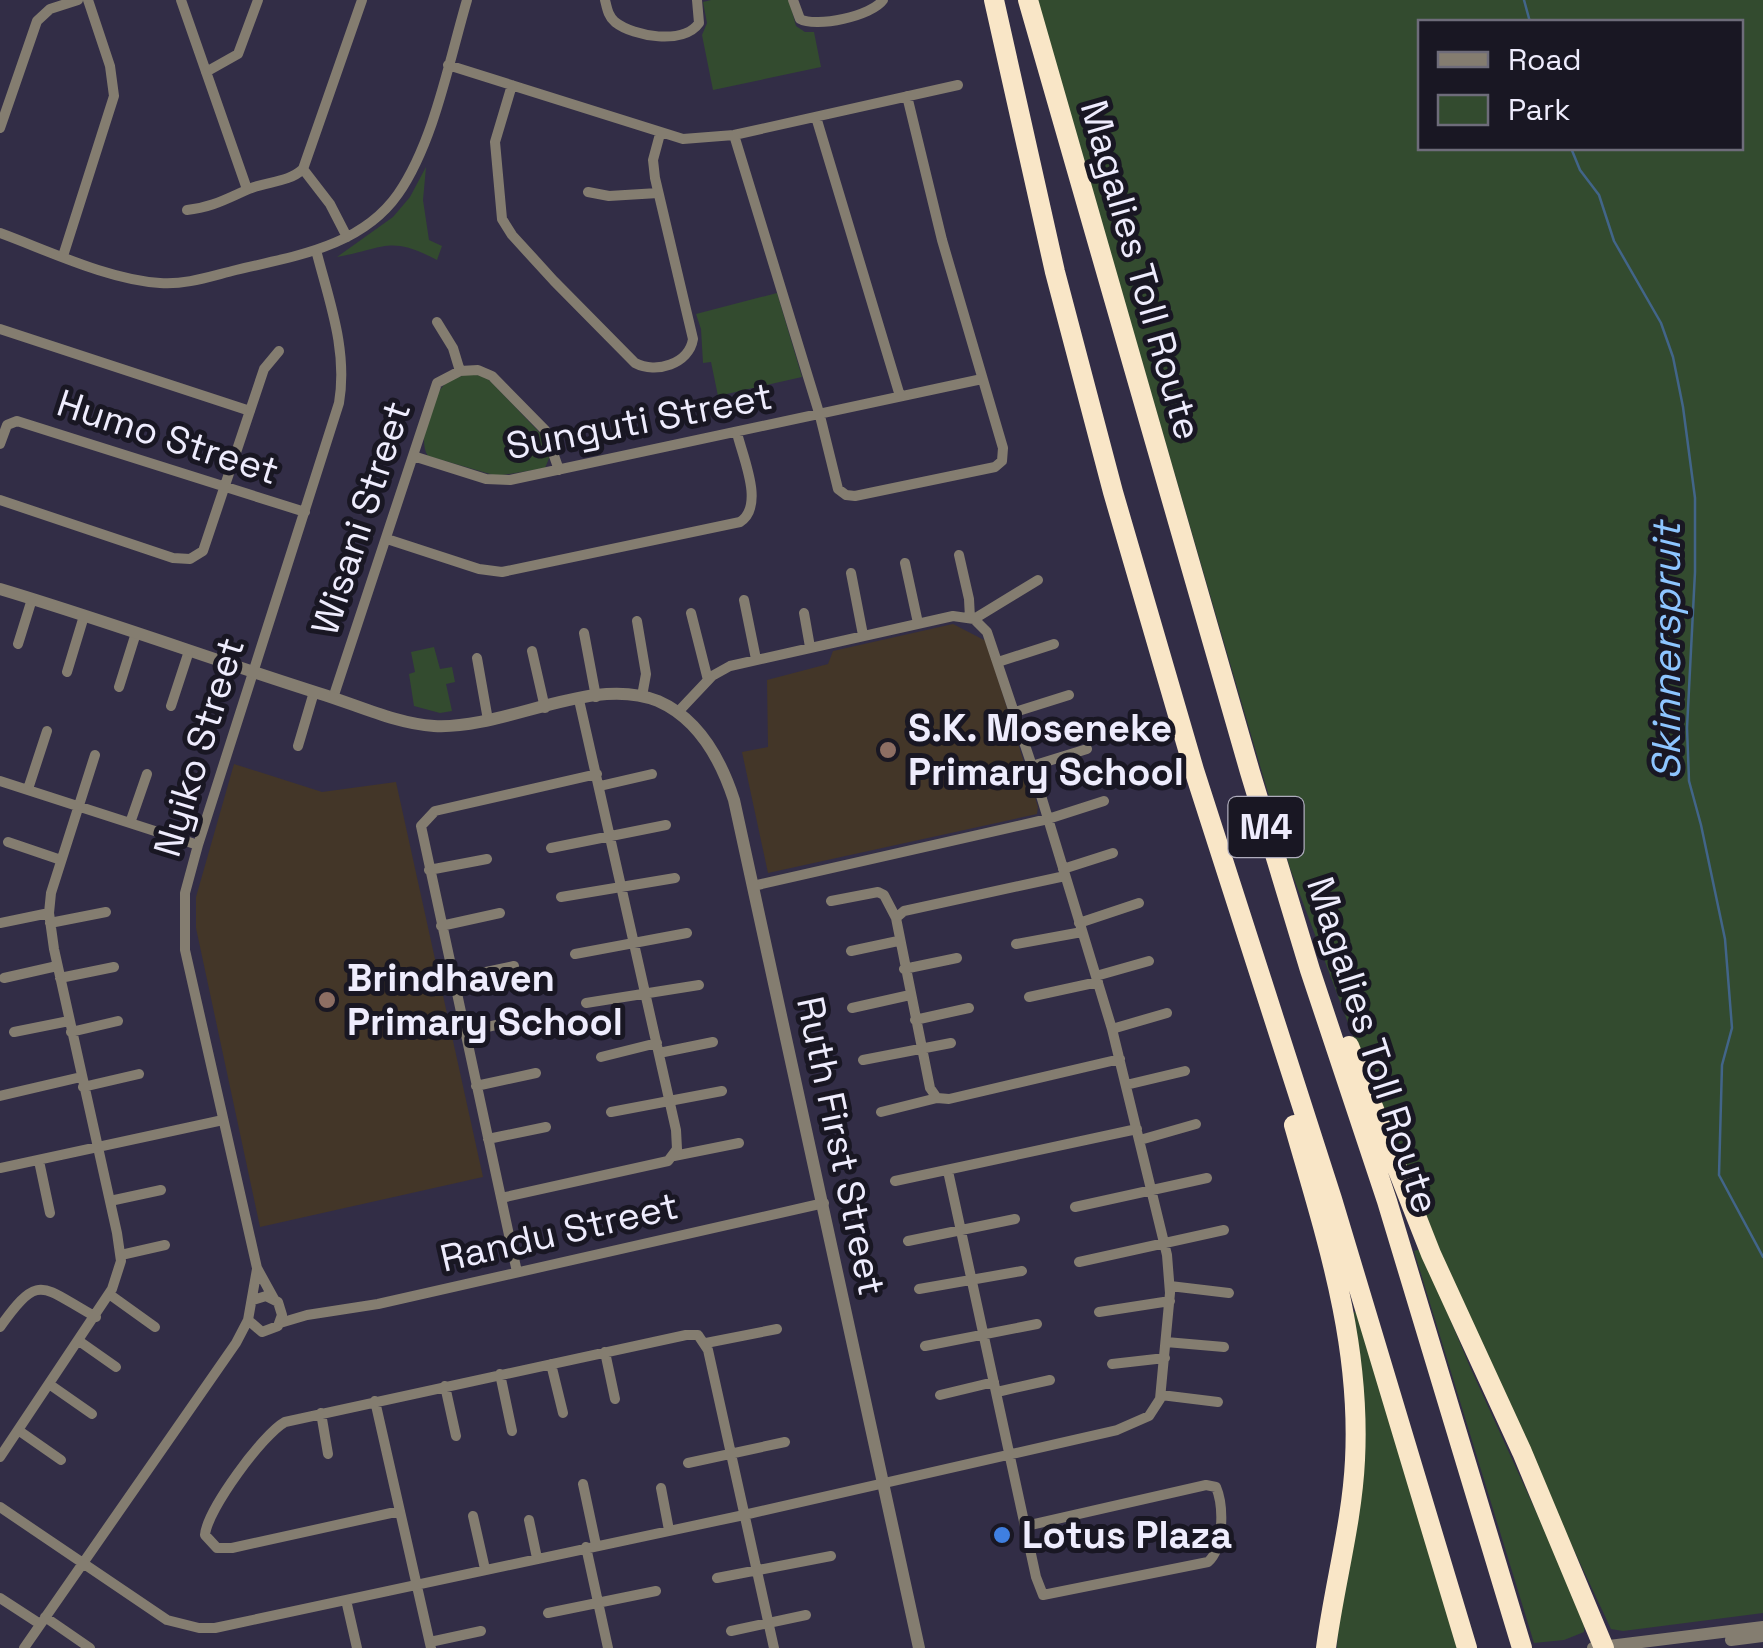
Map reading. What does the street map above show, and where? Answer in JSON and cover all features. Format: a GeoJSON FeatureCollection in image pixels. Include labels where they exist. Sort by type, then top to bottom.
{"type":"FeatureCollection","features":[{"type":"Feature","properties":{"kind":"highway","name":"Magalies Toll Route"},"geometry":{"type":"LineString","coordinates":[[994,0],[1060,290],[1113,492],[1194,770],[1332,1199],[1467,1648]]}},
{"type":"Feature","properties":{"kind":"highway","name":"Magalies Toll Route"},"geometry":{"type":"LineString","coordinates":[[1028,0],[1250,772],[1392,1219],[1522,1648]]}},
{"type":"Feature","properties":{"kind":"highway"},"geometry":{"type":"LineString","coordinates":[[1194,770],[1333,1255],[1344,1312],[1354,1382],[1355,1464],[1326,1648]]}},
{"type":"Feature","properties":{"kind":"highway"},"geometry":{"type":"LineString","coordinates":[[1250,772],[1308,939],[1431,1254],[1530,1470],[1604,1647]]}},
{"type":"Feature","properties":{"kind":"street"},"geometry":{"type":"LineString","coordinates":[[0,128],[38,21],[50,9],[78,0]]}},
{"type":"Feature","properties":{"kind":"street"},"geometry":{"type":"LineString","coordinates":[[62,256],[114,96],[110,66],[88,0]]}},
{"type":"Feature","properties":{"kind":"street"},"geometry":{"type":"LineString","coordinates":[[181,0],[247,190]]}},
{"type":"Feature","properties":{"kind":"street"},"geometry":{"type":"LineString","coordinates":[[206,72],[238,54],[258,0]]}},
{"type":"Feature","properties":{"kind":"street"},"geometry":{"type":"LineString","coordinates":[[187,210],[232,199],[247,190],[293,177],[304,169],[362,0]]}},
{"type":"Feature","properties":{"kind":"street"},"geometry":{"type":"LineString","coordinates":[[0,234],[137,280],[174,284],[316,250],[348,237],[385,210],[411,172],[467,0]]}},
{"type":"Feature","properties":{"kind":"street"},"geometry":{"type":"LineString","coordinates":[[605,0],[608,14],[616,23],[666,36],[685,36],[700,23],[697,0]]}},
{"type":"Feature","properties":{"kind":"street"},"geometry":{"type":"LineString","coordinates":[[793,0],[800,18],[808,23],[872,10],[882,0]]}},
{"type":"Feature","properties":{"kind":"street"},"geometry":{"type":"LineString","coordinates":[[448,65],[660,134],[695,139],[734,135],[958,85]]}},
{"type":"Feature","properties":{"kind":"street"},"geometry":{"type":"LineString","coordinates":[[512,85],[495,142],[502,220],[554,282],[636,363],[647,368],[681,361],[688,355],[693,340],[658,193],[653,160],[660,134]]}},
{"type":"Feature","properties":{"kind":"street"},"geometry":{"type":"LineString","coordinates":[[734,135],[820,416],[836,482],[846,495],[995,467],[1002,461],[1002,448],[942,240],[907,96]]}},
{"type":"Feature","properties":{"kind":"street"},"geometry":{"type":"LineString","coordinates":[[816,117],[900,396]]}},
{"type":"Feature","properties":{"kind":"street"},"geometry":{"type":"LineString","coordinates":[[304,169],[348,237]]}},
{"type":"Feature","properties":{"kind":"street"},"geometry":{"type":"LineString","coordinates":[[588,192],[609,196],[658,193]]}},
{"type":"Feature","properties":{"kind":"street","name":"Nyiko Street"},"geometry":{"type":"LineString","coordinates":[[278,1302],[257,1268],[185,950],[185,894],[342,384],[340,343],[316,250]]}},
{"type":"Feature","properties":{"kind":"street","name":"Wisani Street"},"geometry":{"type":"LineString","coordinates":[[437,322],[453,348],[460,371]]}},
{"type":"Feature","properties":{"kind":"street"},"geometry":{"type":"LineString","coordinates":[[0,329],[250,410]]}},
{"type":"Feature","properties":{"kind":"street"},"geometry":{"type":"LineString","coordinates":[[0,500],[182,560],[197,556],[204,550],[264,369],[279,351]]}},
{"type":"Feature","properties":{"kind":"street","name":"Wisani Street"},"geometry":{"type":"LineString","coordinates":[[334,698],[437,382],[460,371],[478,370],[492,376],[539,422],[550,438],[559,470]]}},
{"type":"Feature","properties":{"kind":"street","name":"Sunguti Street"},"geometry":{"type":"LineString","coordinates":[[413,456],[494,480],[820,416],[982,379]]}},
{"type":"Feature","properties":{"kind":"street","name":"Humo Street"},"geometry":{"type":"LineString","coordinates":[[0,444],[7,426],[12,422],[24,423],[305,512]]}},
{"type":"Feature","properties":{"kind":"street"},"geometry":{"type":"LineString","coordinates":[[386,539],[502,572],[740,522],[750,514],[753,501],[737,433]]}},
{"type":"Feature","properties":{"kind":"street"},"geometry":{"type":"LineString","coordinates":[[959,555],[972,619]]}},
{"type":"Feature","properties":{"kind":"street"},"geometry":{"type":"LineString","coordinates":[[905,563],[918,623]]}},
{"type":"Feature","properties":{"kind":"street"},"geometry":{"type":"LineString","coordinates":[[850,574],[863,635]]}},
{"type":"Feature","properties":{"kind":"street"},"geometry":{"type":"LineString","coordinates":[[972,619],[1038,580]]}},
{"type":"Feature","properties":{"kind":"street","name":"Ruth First Street"},"geometry":{"type":"LineString","coordinates":[[0,589],[253,673],[430,726],[465,725],[618,693],[642,696],[678,712],[711,747],[725,772],[753,886],[919,1648]]}},
{"type":"Feature","properties":{"kind":"street"},"geometry":{"type":"LineString","coordinates":[[18,644],[32,599]]}},
{"type":"Feature","properties":{"kind":"street"},"geometry":{"type":"LineString","coordinates":[[744,600],[756,660]]}},
{"type":"Feature","properties":{"kind":"street"},"geometry":{"type":"LineString","coordinates":[[804,613],[810,648]]}},
{"type":"Feature","properties":{"kind":"street"},"geometry":{"type":"LineString","coordinates":[[690,614],[708,680]]}},
{"type":"Feature","properties":{"kind":"street"},"geometry":{"type":"LineString","coordinates":[[67,672],[84,616]]}},
{"type":"Feature","properties":{"kind":"street"},"geometry":{"type":"LineString","coordinates":[[0,1507],[166,1620],[199,1628],[232,1626],[1010,1453],[1139,1422],[1155,1410],[1161,1395],[1170,1301],[1165,1242],[1112,1029],[987,632],[972,619],[953,616],[730,666],[708,680],[678,712]]}},
{"type":"Feature","properties":{"kind":"street"},"geometry":{"type":"LineString","coordinates":[[637,620],[646,674],[642,696]]}},
{"type":"Feature","properties":{"kind":"street"},"geometry":{"type":"LineString","coordinates":[[119,687],[136,633]]}},
{"type":"Feature","properties":{"kind":"street"},"geometry":{"type":"LineString","coordinates":[[584,634],[596,697]]}},
{"type":"Feature","properties":{"kind":"street"},"geometry":{"type":"LineString","coordinates":[[998,662],[1054,644]]}},
{"type":"Feature","properties":{"kind":"street"},"geometry":{"type":"LineString","coordinates":[[170,706],[189,651]]}},
{"type":"Feature","properties":{"kind":"street"},"geometry":{"type":"LineString","coordinates":[[532,651],[545,708]]}},
{"type":"Feature","properties":{"kind":"street"},"geometry":{"type":"LineString","coordinates":[[476,658],[488,720]]}},
{"type":"Feature","properties":{"kind":"street"},"geometry":{"type":"LineString","coordinates":[[298,746],[314,692]]}},
{"type":"Feature","properties":{"kind":"street"},"geometry":{"type":"LineString","coordinates":[[1014,712],[1069,695]]}},
{"type":"Feature","properties":{"kind":"street"},"geometry":{"type":"LineString","coordinates":[[579,700],[670,1099],[678,1140],[674,1156]]}},
{"type":"Feature","properties":{"kind":"street"},"geometry":{"type":"LineString","coordinates":[[28,790],[47,730]]}},
{"type":"Feature","properties":{"kind":"street"},"geometry":{"type":"LineString","coordinates":[[1032,766],[1087,749]]}},
{"type":"Feature","properties":{"kind":"street"},"geometry":{"type":"LineString","coordinates":[[0,1456],[96,1316],[118,1275],[121,1255],[49,918],[51,893],[95,754]]}},
{"type":"Feature","properties":{"kind":"street"},"geometry":{"type":"LineString","coordinates":[[130,822],[147,774]]}},
{"type":"Feature","properties":{"kind":"street"},"geometry":{"type":"LineString","coordinates":[[517,1272],[420,832],[424,820],[435,811],[598,780],[652,774]]}},
{"type":"Feature","properties":{"kind":"street"},"geometry":{"type":"LineString","coordinates":[[0,781],[198,845]]}},
{"type":"Feature","properties":{"kind":"street"},"geometry":{"type":"LineString","coordinates":[[753,886],[1048,819],[1104,801]]}},
{"type":"Feature","properties":{"kind":"street"},"geometry":{"type":"LineString","coordinates":[[551,848],[666,825]]}},
{"type":"Feature","properties":{"kind":"street"},"geometry":{"type":"LineString","coordinates":[[8,842],[61,860]]}},
{"type":"Feature","properties":{"kind":"street"},"geometry":{"type":"LineString","coordinates":[[896,918],[904,911],[1064,872],[1113,853]]}},
{"type":"Feature","properties":{"kind":"street"},"geometry":{"type":"LineString","coordinates":[[429,870],[487,858]]}},
{"type":"Feature","properties":{"kind":"street"},"geometry":{"type":"LineString","coordinates":[[562,896],[675,878]]}},
{"type":"Feature","properties":{"kind":"street"},"geometry":{"type":"LineString","coordinates":[[831,901],[878,892],[896,918],[921,1049],[930,1088],[937,1098]]}},
{"type":"Feature","properties":{"kind":"street"},"geometry":{"type":"LineString","coordinates":[[1016,944],[1081,927],[1139,903]]}},
{"type":"Feature","properties":{"kind":"street"},"geometry":{"type":"LineString","coordinates":[[0,923],[106,912]]}},
{"type":"Feature","properties":{"kind":"street"},"geometry":{"type":"LineString","coordinates":[[441,926],[500,913]]}},
{"type":"Feature","properties":{"kind":"street"},"geometry":{"type":"LineString","coordinates":[[575,954],[687,933]]}},
{"type":"Feature","properties":{"kind":"street"},"geometry":{"type":"LineString","coordinates":[[851,952],[898,942]]}},
{"type":"Feature","properties":{"kind":"street"},"geometry":{"type":"LineString","coordinates":[[904,969],[957,958]]}},
{"type":"Feature","properties":{"kind":"street"},"geometry":{"type":"LineString","coordinates":[[1029,997],[1150,962]]}},
{"type":"Feature","properties":{"kind":"street"},"geometry":{"type":"LineString","coordinates":[[453,979],[514,966]]}},
{"type":"Feature","properties":{"kind":"street"},"geometry":{"type":"LineString","coordinates":[[4,978],[114,967]]}},
{"type":"Feature","properties":{"kind":"street"},"geometry":{"type":"LineString","coordinates":[[586,1004],[699,985]]}},
{"type":"Feature","properties":{"kind":"street"},"geometry":{"type":"LineString","coordinates":[[852,1008],[910,995]]}},
{"type":"Feature","properties":{"kind":"street"},"geometry":{"type":"LineString","coordinates":[[915,1020],[969,1008]]}},
{"type":"Feature","properties":{"kind":"street"},"geometry":{"type":"LineString","coordinates":[[1112,1029],[1167,1013]]}},
{"type":"Feature","properties":{"kind":"street"},"geometry":{"type":"LineString","coordinates":[[464,1032],[527,1018]]}},
{"type":"Feature","properties":{"kind":"street"},"geometry":{"type":"LineString","coordinates":[[14,1032],[118,1020]]}},
{"type":"Feature","properties":{"kind":"street"},"geometry":{"type":"LineString","coordinates":[[601,1057],[714,1042]]}},
{"type":"Feature","properties":{"kind":"street"},"geometry":{"type":"LineString","coordinates":[[862,1060],[952,1043]]}},
{"type":"Feature","properties":{"kind":"street"},"geometry":{"type":"LineString","coordinates":[[881,1112],[1120,1059]]}},
{"type":"Feature","properties":{"kind":"street"},"geometry":{"type":"LineString","coordinates":[[1126,1085],[1185,1071]]}},
{"type":"Feature","properties":{"kind":"street"},"geometry":{"type":"LineString","coordinates":[[476,1086],[536,1073]]}},
{"type":"Feature","properties":{"kind":"street"},"geometry":{"type":"LineString","coordinates":[[0,1096],[139,1074]]}},
{"type":"Feature","properties":{"kind":"street"},"geometry":{"type":"LineString","coordinates":[[611,1112],[722,1091]]}},
{"type":"Feature","properties":{"kind":"street"},"geometry":{"type":"LineString","coordinates":[[0,1168],[224,1120]]}},
{"type":"Feature","properties":{"kind":"street"},"geometry":{"type":"LineString","coordinates":[[895,1181],[1196,1124]]}},
{"type":"Feature","properties":{"kind":"street"},"geometry":{"type":"LineString","coordinates":[[488,1139],[546,1127]]}},
{"type":"Feature","properties":{"kind":"street"},"geometry":{"type":"LineString","coordinates":[[501,1198],[739,1143]]}},
{"type":"Feature","properties":{"kind":"street"},"geometry":{"type":"LineString","coordinates":[[39,1161],[50,1214]]}},
{"type":"Feature","properties":{"kind":"street"},"geometry":{"type":"LineString","coordinates":[[948,1171],[1036,1577],[1044,1595],[1208,1562],[1218,1549],[1220,1500],[1216,1487],[1206,1485],[1026,1526]]}},
{"type":"Feature","properties":{"kind":"street"},"geometry":{"type":"LineString","coordinates":[[1075,1206],[1206,1178]]}},
{"type":"Feature","properties":{"kind":"street"},"geometry":{"type":"LineString","coordinates":[[110,1201],[160,1190]]}},
{"type":"Feature","properties":{"kind":"street","name":"Randu Street"},"geometry":{"type":"LineString","coordinates":[[280,1322],[378,1304],[824,1203]]}},
{"type":"Feature","properties":{"kind":"street"},"geometry":{"type":"LineString","coordinates":[[908,1241],[1014,1219]]}},
{"type":"Feature","properties":{"kind":"street"},"geometry":{"type":"LineString","coordinates":[[1079,1262],[1224,1230]]}},
{"type":"Feature","properties":{"kind":"street"},"geometry":{"type":"LineString","coordinates":[[121,1255],[165,1246]]}},
{"type":"Feature","properties":{"kind":"street","name":"Nyiko Street"},"geometry":{"type":"LineString","coordinates":[[253,1300],[257,1268]]}},
{"type":"Feature","properties":{"kind":"street"},"geometry":{"type":"LineString","coordinates":[[919,1289],[1022,1271]]}},
{"type":"Feature","properties":{"kind":"street"},"geometry":{"type":"LineString","coordinates":[[1170,1286],[1229,1293]]}},
{"type":"Feature","properties":{"kind":"street"},"geometry":{"type":"LineString","coordinates":[[0,1327],[22,1296],[37,1289],[51,1292],[96,1316]]}},
{"type":"Feature","properties":{"kind":"street"},"geometry":{"type":"LineString","coordinates":[[109,1294],[154,1327]]}},
{"type":"Feature","properties":{"kind":"street"},"geometry":{"type":"LineString","coordinates":[[24,1648],[236,1342],[253,1300],[266,1296],[278,1302],[280,1322],[270,1331],[236,1342]]}},
{"type":"Feature","properties":{"kind":"street"},"geometry":{"type":"LineString","coordinates":[[1099,1312],[1170,1301]]}},
{"type":"Feature","properties":{"kind":"street","name":"Randu Street"},"geometry":{"type":"LineString","coordinates":[[278,1302],[308,1315]]}},
{"type":"Feature","properties":{"kind":"street"},"geometry":{"type":"LineString","coordinates":[[248,1320],[262,1332]]}},
{"type":"Feature","properties":{"kind":"street"},"geometry":{"type":"LineString","coordinates":[[926,1346],[1037,1324]]}},
{"type":"Feature","properties":{"kind":"street"},"geometry":{"type":"LineString","coordinates":[[706,1343],[777,1329]]}},
{"type":"Feature","properties":{"kind":"street"},"geometry":{"type":"LineString","coordinates":[[400,1512],[232,1548],[217,1548],[206,1540],[210,1516],[270,1433],[285,1422],[686,1335],[698,1336],[706,1343],[774,1648]]}},
{"type":"Feature","properties":{"kind":"street"},"geometry":{"type":"LineString","coordinates":[[79,1341],[116,1367]]}},
{"type":"Feature","properties":{"kind":"street"},"geometry":{"type":"LineString","coordinates":[[1166,1342],[1224,1347]]}},
{"type":"Feature","properties":{"kind":"street"},"geometry":{"type":"LineString","coordinates":[[606,1352],[614,1399]]}},
{"type":"Feature","properties":{"kind":"street"},"geometry":{"type":"LineString","coordinates":[[1112,1364],[1165,1358]]}},
{"type":"Feature","properties":{"kind":"street"},"geometry":{"type":"LineString","coordinates":[[551,1364],[563,1412]]}},
{"type":"Feature","properties":{"kind":"street"},"geometry":{"type":"LineString","coordinates":[[500,1374],[512,1431]]}},
{"type":"Feature","properties":{"kind":"street"},"geometry":{"type":"LineString","coordinates":[[940,1395],[1050,1380]]}},
{"type":"Feature","properties":{"kind":"street"},"geometry":{"type":"LineString","coordinates":[[50,1384],[92,1414]]}},
{"type":"Feature","properties":{"kind":"street"},"geometry":{"type":"LineString","coordinates":[[445,1386],[456,1436]]}},
{"type":"Feature","properties":{"kind":"street"},"geometry":{"type":"LineString","coordinates":[[1161,1395],[1218,1402]]}},
{"type":"Feature","properties":{"kind":"street"},"geometry":{"type":"LineString","coordinates":[[375,1401],[430,1645],[482,1630]]}},
{"type":"Feature","properties":{"kind":"street"},"geometry":{"type":"LineString","coordinates":[[321,1413],[328,1454]]}},
{"type":"Feature","properties":{"kind":"street"},"geometry":{"type":"LineString","coordinates":[[18,1430],[61,1460]]}},
{"type":"Feature","properties":{"kind":"street"},"geometry":{"type":"LineString","coordinates":[[688,1464],[785,1442]]}},
{"type":"Feature","properties":{"kind":"street"},"geometry":{"type":"LineString","coordinates":[[583,1484],[608,1648]]}},
{"type":"Feature","properties":{"kind":"street"},"geometry":{"type":"LineString","coordinates":[[660,1488],[669,1530]]}},
{"type":"Feature","properties":{"kind":"street"},"geometry":{"type":"LineString","coordinates":[[473,1516],[485,1569]]}},
{"type":"Feature","properties":{"kind":"street"},"geometry":{"type":"LineString","coordinates":[[530,1520],[537,1558]]}},
{"type":"Feature","properties":{"kind":"street"},"geometry":{"type":"LineString","coordinates":[[717,1578],[831,1556]]}},
{"type":"Feature","properties":{"kind":"street"},"geometry":{"type":"LineString","coordinates":[[548,1614],[656,1590]]}},
{"type":"Feature","properties":{"kind":"street"},"geometry":{"type":"LineString","coordinates":[[0,1598],[90,1648]]}},
{"type":"Feature","properties":{"kind":"street"},"geometry":{"type":"LineString","coordinates":[[346,1600],[357,1648]]}},
{"type":"Feature","properties":{"kind":"street"},"geometry":{"type":"LineString","coordinates":[[731,1631],[806,1615]]}},
{"type":"Feature","properties":{"kind":"street"},"geometry":{"type":"LineString","coordinates":[[1593,1648],[1763,1626]]}},
{"type":"Feature","properties":{"kind":"street"},"geometry":{"type":"LineString","coordinates":[[1658,1648],[1763,1636]]}},
{"type":"Feature","properties":{"kind":"shaded area","name":"S.K. Moseneke Primary School"},"geometry":{"type":"Polygon","coordinates":[[[953,624],[986,641],[1037,814],[768,873],[742,752],[768,747],[767,680],[828,664],[833,651],[953,624]]]}},
{"type":"Feature","properties":{"kind":"shaded area","name":"Brindhaven Primary School"},"geometry":{"type":"Polygon","coordinates":[[[234,764],[322,792],[396,782],[483,1177],[260,1227],[196,928],[196,897],[234,764]]]}},
{"type":"Feature","properties":{"kind":"green space"},"geometry":{"type":"Polygon","coordinates":[[[789,0],[796,26],[814,32],[821,67],[713,90],[702,35],[707,23],[703,2],[789,0]]]}},
{"type":"Feature","properties":{"kind":"green space"},"geometry":{"type":"Polygon","coordinates":[[[1036,0],[1763,0],[1763,1613],[1623,1631],[1611,1629],[1475,1339],[1363,1063],[1290,868],[1036,0]]]}},
{"type":"Feature","properties":{"kind":"green space"},"geometry":{"type":"Polygon","coordinates":[[[426,167],[423,200],[429,240],[442,246],[437,260],[397,246],[337,257],[393,217],[410,197],[426,167]]]}},
{"type":"Feature","properties":{"kind":"green space"},"geometry":{"type":"Polygon","coordinates":[[[777,293],[802,377],[718,396],[711,362],[703,363],[696,314],[777,293]]]}},
{"type":"Feature","properties":{"kind":"green space"},"geometry":{"type":"Polygon","coordinates":[[[467,374],[485,376],[541,434],[550,456],[545,468],[497,476],[428,456],[425,431],[434,400],[446,383],[467,374]]]}},
{"type":"Feature","properties":{"kind":"green space"},"geometry":{"type":"Polygon","coordinates":[[[434,647],[440,669],[452,667],[455,682],[446,684],[452,711],[440,713],[414,706],[409,674],[415,672],[411,652],[434,647]]]}},
{"type":"Feature","properties":{"kind":"green space"},"geometry":{"type":"Polygon","coordinates":[[[1421,1249],[1470,1367],[1585,1619],[1584,1632],[1564,1640],[1534,1643],[1414,1251],[1421,1249]]]}},
{"type":"Feature","properties":{"kind":"green space"},"geometry":{"type":"Polygon","coordinates":[[[1358,1311],[1458,1648],[1337,1648],[1353,1313],[1358,1311]]]}},
{"type":"Feature","properties":{"kind":"waterway","name":"Skinnerspruit"},"geometry":{"type":"LineString","coordinates":[[1524,0],[1529,20]]}},
{"type":"Feature","properties":{"kind":"waterway","name":"Skinnerspruit"},"geometry":{"type":"LineString","coordinates":[[1572,150],[1580,170],[1599,195],[1614,241],[1661,323],[1683,407],[1695,498],[1687,728],[1689,781],[1725,939],[1732,1028],[1722,1065],[1719,1175],[1763,1257]]}},
{"type":"Feature","properties":{"kind":"place","name":"S.K. Moseneke Primary School"},"geometry":{"type":"Point","coordinates":[888,750]}},
{"type":"Feature","properties":{"kind":"place","name":"Brindhaven Primary School"},"geometry":{"type":"Point","coordinates":[327,1000]}},
{"type":"Feature","properties":{"kind":"place","name":"Lotus Plaza"},"geometry":{"type":"Point","coordinates":[1002,1535]}}]}
